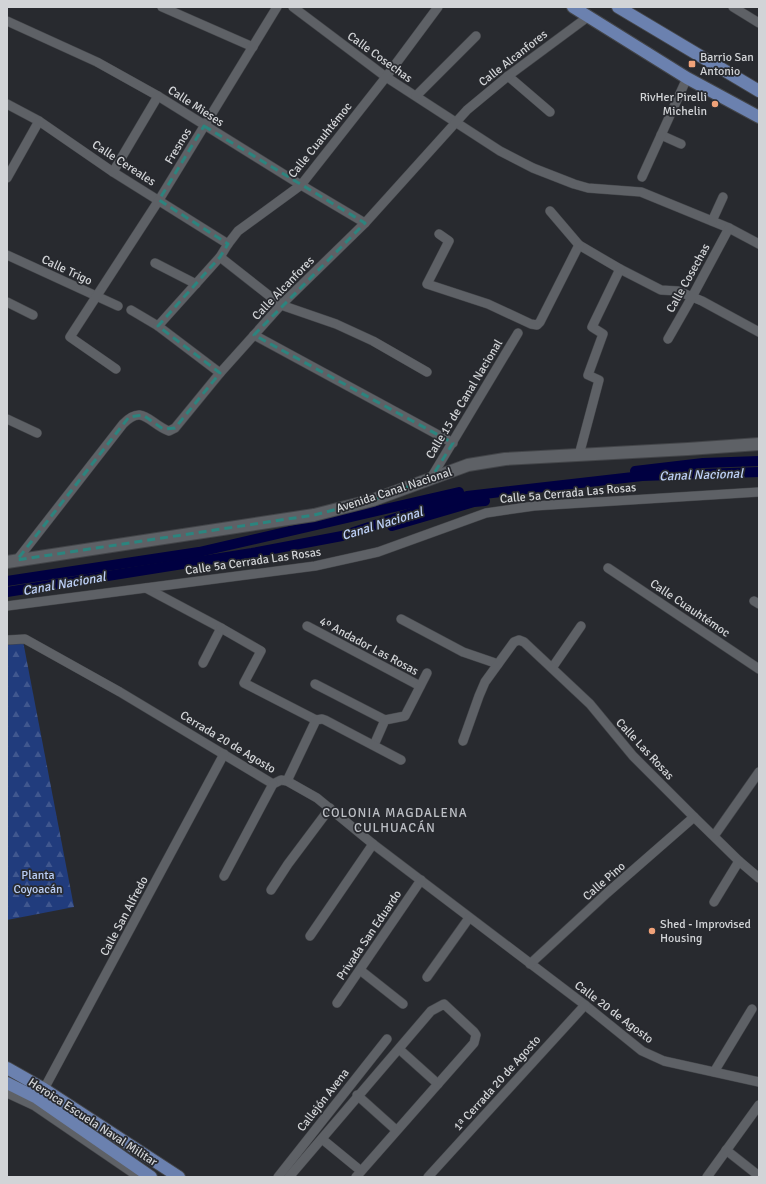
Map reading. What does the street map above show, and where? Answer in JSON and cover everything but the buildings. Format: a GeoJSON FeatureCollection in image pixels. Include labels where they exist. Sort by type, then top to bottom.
{"type":"FeatureCollection","features":[{"type":"Feature","properties":{"kind":"main road"},"geometry":{"type":"LineString","coordinates":[[573,7],[687,78],[759,117]]}},
{"type":"Feature","properties":{"kind":"main road"},"geometry":{"type":"LineString","coordinates":[[618,7],[759,91]]}},
{"type":"Feature","properties":{"kind":"main road","name":"Heroica Escuela Naval Militar"},"geometry":{"type":"LineString","coordinates":[[7,1068],[44,1089],[179,1177]]}},
{"type":"Feature","properties":{"kind":"main road","name":"Heroica Escuela Naval Militar"},"geometry":{"type":"LineString","coordinates":[[7,1083],[37,1098],[151,1177]]}},
{"type":"Feature","properties":{"kind":"street"},"geometry":{"type":"LineString","coordinates":[[162,7],[253,47]]}},
{"type":"Feature","properties":{"kind":"street","name":"Fresnos"},"geometry":{"type":"LineString","coordinates":[[116,369],[70,337],[159,200],[277,7]]}},
{"type":"Feature","properties":{"kind":"street","name":"Calle Cosechas"},"geometry":{"type":"LineString","coordinates":[[293,7],[386,77],[500,151],[533,168],[588,188],[641,192],[729,228],[759,244]]}},
{"type":"Feature","properties":{"kind":"street","name":"Calle Cuauhtémoc"},"geometry":{"type":"LineString","coordinates":[[158,326],[220,257],[238,231],[301,185],[386,77],[438,7]]}},
{"type":"Feature","properties":{"kind":"street"},"geometry":{"type":"LineString","coordinates":[[733,7],[759,23]]}},
{"type":"Feature","properties":{"kind":"street","name":"Calle Alcanfores"},"geometry":{"type":"LineString","coordinates":[[12,561],[129,417],[136,414],[143,415],[163,429],[169,431],[175,428],[254,334],[281,305],[365,223],[467,110],[508,76],[589,16]]}},
{"type":"Feature","properties":{"kind":"street","name":"Calle Mieses"},"geometry":{"type":"LineString","coordinates":[[7,21],[97,62],[158,96],[204,126],[365,223]]}},
{"type":"Feature","properties":{"kind":"street"},"geometry":{"type":"LineString","coordinates":[[416,96],[476,36]]}},
{"type":"Feature","properties":{"kind":"street"},"geometry":{"type":"LineString","coordinates":[[508,76],[550,112]]}},
{"type":"Feature","properties":{"kind":"street"},"geometry":{"type":"LineString","coordinates":[[642,177],[687,78]]}},
{"type":"Feature","properties":{"kind":"street"},"geometry":{"type":"LineString","coordinates":[[113,172],[158,96]]}},
{"type":"Feature","properties":{"kind":"street","name":"Calle Cereales"},"geometry":{"type":"LineString","coordinates":[[7,104],[39,121],[113,172],[228,244]]}},
{"type":"Feature","properties":{"kind":"street"},"geometry":{"type":"LineString","coordinates":[[7,178],[39,121]]}},
{"type":"Feature","properties":{"kind":"street"},"geometry":{"type":"LineString","coordinates":[[661,135],[681,144]]}},
{"type":"Feature","properties":{"kind":"street"},"geometry":{"type":"LineString","coordinates":[[712,221],[723,197]]}},
{"type":"Feature","properties":{"kind":"street"},"geometry":{"type":"LineString","coordinates":[[550,211],[579,245],[620,269],[661,290],[678,291],[692,297],[759,332]]}},
{"type":"Feature","properties":{"kind":"street","name":"Calle Cosechas"},"geometry":{"type":"LineString","coordinates":[[668,338],[729,228]]}},
{"type":"Feature","properties":{"kind":"street"},"geometry":{"type":"LineString","coordinates":[[439,234],[449,241],[427,284],[488,304],[531,324],[537,325],[540,322],[579,245]]}},
{"type":"Feature","properties":{"kind":"street","name":"Calle Trigo"},"geometry":{"type":"LineString","coordinates":[[7,255],[118,306]]}},
{"type":"Feature","properties":{"kind":"street"},"geometry":{"type":"LineString","coordinates":[[220,257],[281,305],[336,324],[373,341],[427,372]]}},
{"type":"Feature","properties":{"kind":"street"},"geometry":{"type":"LineString","coordinates":[[155,263],[196,284]]}},
{"type":"Feature","properties":{"kind":"street"},"geometry":{"type":"LineString","coordinates":[[579,455],[599,380],[588,375],[603,334],[592,327],[620,269]]}},
{"type":"Feature","properties":{"kind":"street"},"geometry":{"type":"LineString","coordinates":[[7,302],[33,315]]}},
{"type":"Feature","properties":{"kind":"street"},"geometry":{"type":"LineString","coordinates":[[131,310],[158,326],[220,373]]}},
{"type":"Feature","properties":{"kind":"street","name":"Calle 15 de Canal Nacional"},"geometry":{"type":"LineString","coordinates":[[431,478],[518,333]]}},
{"type":"Feature","properties":{"kind":"street"},"geometry":{"type":"LineString","coordinates":[[254,334],[452,443]]}},
{"type":"Feature","properties":{"kind":"street"},"geometry":{"type":"LineString","coordinates":[[7,419],[37,433]]}},
{"type":"Feature","properties":{"kind":"street","name":"Avenida Canal Nacional"},"geometry":{"type":"LineString","coordinates":[[12,561],[314,515],[373,500],[468,465],[505,459],[688,450],[759,444]]}},
{"type":"Feature","properties":{"kind":"street","name":"Calle 5a Cerrada Las Rosas"},"geometry":{"type":"LineString","coordinates":[[7,606],[328,563],[378,552],[486,512],[534,506],[759,492]]}},
{"type":"Feature","properties":{"kind":"street","name":"Calle Cuauhtémoc"},"geometry":{"type":"LineString","coordinates":[[608,568],[759,669]]}},
{"type":"Feature","properties":{"kind":"street"},"geometry":{"type":"LineString","coordinates":[[146,588],[221,628],[260,651],[244,683],[401,760]]}},
{"type":"Feature","properties":{"kind":"street"},"geometry":{"type":"LineString","coordinates":[[401,619],[463,652],[498,664],[485,682],[463,741]]}},
{"type":"Feature","properties":{"kind":"street","name":"4º Andador Las Rosas"},"geometry":{"type":"LineString","coordinates":[[307,626],[420,686]]}},
{"type":"Feature","properties":{"kind":"street"},"geometry":{"type":"LineString","coordinates":[[552,668],[581,626]]}},
{"type":"Feature","properties":{"kind":"street"},"geometry":{"type":"LineString","coordinates":[[203,663],[221,628]]}},
{"type":"Feature","properties":{"kind":"street","name":"Cerrada 20 de Agosto"},"geometry":{"type":"LineString","coordinates":[[7,640],[26,639],[120,692],[273,784],[280,780],[287,781],[317,798],[373,844],[530,964]]}},
{"type":"Feature","properties":{"kind":"street","name":"Calle Las Rosas"},"geometry":{"type":"LineString","coordinates":[[498,664],[514,642],[519,640],[524,642],[590,704],[633,756],[739,861],[759,878]]}},
{"type":"Feature","properties":{"kind":"street"},"geometry":{"type":"LineString","coordinates":[[315,684],[385,720],[405,716],[426,673]]}},
{"type":"Feature","properties":{"kind":"street"},"geometry":{"type":"LineString","coordinates":[[287,781],[321,720]]}},
{"type":"Feature","properties":{"kind":"street"},"geometry":{"type":"LineString","coordinates":[[374,746],[385,720]]}},
{"type":"Feature","properties":{"kind":"street","name":"Calle San Alfredo"},"geometry":{"type":"LineString","coordinates":[[44,1089],[224,754]]}},
{"type":"Feature","properties":{"kind":"street"},"geometry":{"type":"LineString","coordinates":[[714,836],[759,772]]}},
{"type":"Feature","properties":{"kind":"street"},"geometry":{"type":"LineString","coordinates":[[224,876],[273,784]]}},
{"type":"Feature","properties":{"kind":"street"},"geometry":{"type":"LineString","coordinates":[[271,890],[288,864],[330,808]]}},
{"type":"Feature","properties":{"kind":"street","name":"Calle Pino"},"geometry":{"type":"LineString","coordinates":[[530,964],[607,893],[694,817]]}},
{"type":"Feature","properties":{"kind":"street"},"geometry":{"type":"LineString","coordinates":[[310,936],[373,844]]}},
{"type":"Feature","properties":{"kind":"street"},"geometry":{"type":"LineString","coordinates":[[714,902],[739,861]]}},
{"type":"Feature","properties":{"kind":"street","name":"Privada San Eduardo"},"geometry":{"type":"LineString","coordinates":[[337,1003],[420,880]]}},
{"type":"Feature","properties":{"kind":"street"},"geometry":{"type":"LineString","coordinates":[[427,977],[470,918]]}},
{"type":"Feature","properties":{"kind":"street","name":"Calle 20 de Agosto"},"geometry":{"type":"LineString","coordinates":[[530,964],[642,1050],[664,1061],[759,1082]]}},
{"type":"Feature","properties":{"kind":"street"},"geometry":{"type":"LineString","coordinates":[[360,970],[403,1004]]}},
{"type":"Feature","properties":{"kind":"street"},"geometry":{"type":"LineString","coordinates":[[288,1177],[431,1011],[444,1004],[474,1032],[476,1039],[474,1042],[358,1174],[322,1139]]}},
{"type":"Feature","properties":{"kind":"street","name":"1ª Cerrada 20 de Agosto"},"geometry":{"type":"LineString","coordinates":[[428,1177],[585,1005]]}},
{"type":"Feature","properties":{"kind":"street"},"geometry":{"type":"LineString","coordinates":[[714,1072],[752,1009]]}},
{"type":"Feature","properties":{"kind":"street","name":"Callejón Avena"},"geometry":{"type":"LineString","coordinates":[[278,1177],[388,1039]]}},
{"type":"Feature","properties":{"kind":"street"},"geometry":{"type":"LineString","coordinates":[[398,1049],[438,1084]]}},
{"type":"Feature","properties":{"kind":"street","name":"Heroica Escuela Naval Militar"},"geometry":{"type":"LineString","coordinates":[[7,1093],[35,1106],[139,1177]]}},
{"type":"Feature","properties":{"kind":"street"},"geometry":{"type":"LineString","coordinates":[[358,1095],[396,1130]]}},
{"type":"Feature","properties":{"kind":"street"},"geometry":{"type":"LineString","coordinates":[[707,1177],[759,1104]]}},
{"type":"Feature","properties":{"kind":"street"},"geometry":{"type":"LineString","coordinates":[[726,1150],[759,1176]]}},
{"type":"Feature","properties":{"kind":"highlighted area"},"geometry":{"type":"Polygon","coordinates":[[[204,126],[365,223],[254,335],[453,443],[431,478],[373,500],[314,515],[17,560],[129,417],[143,415],[163,429],[175,428],[220,373],[158,326],[220,257],[228,244],[159,200],[204,126]]]}},
{"type":"Feature","properties":{"kind":"green space","name":"Planta Coyoacán"},"geometry":{"type":"Polygon","coordinates":[[[23,641],[74,907],[7,920],[7,644],[23,641]]]}},
{"type":"Feature","properties":{"kind":"waterway","name":"Canal Nacional"},"geometry":{"type":"LineString","coordinates":[[635,471],[703,463],[759,461]]}},
{"type":"Feature","properties":{"kind":"waterway","name":"Canal Nacional"},"geometry":{"type":"LineString","coordinates":[[7,592],[252,553],[342,536],[467,496],[642,476],[759,472]]}},
{"type":"Feature","properties":{"kind":"waterway","name":"Canal Nacional"},"geometry":{"type":"LineString","coordinates":[[7,581],[199,552],[459,492]]}},
{"type":"Feature","properties":{"kind":"waterway","name":"Canal Nacional"},"geometry":{"type":"LineString","coordinates":[[392,526],[474,502],[485,501]]}},
{"type":"Feature","properties":{"kind":"place","name":"Barrio San Antonio"},"geometry":{"type":"Point","coordinates":[692,64]}},
{"type":"Feature","properties":{"kind":"place","name":"RivHer Pirelli Michelin"},"geometry":{"type":"Point","coordinates":[715,104]}},
{"type":"Feature","properties":{"kind":"place","name":"Shed - Improvised Housing"},"geometry":{"type":"Point","coordinates":[652,931]}},
{"type":"Feature","properties":{"kind":"district","name":"COLONIA MAGDALENA CULHUACÁN"},"geometry":{"type":"Point","coordinates":[395,820]}}]}
